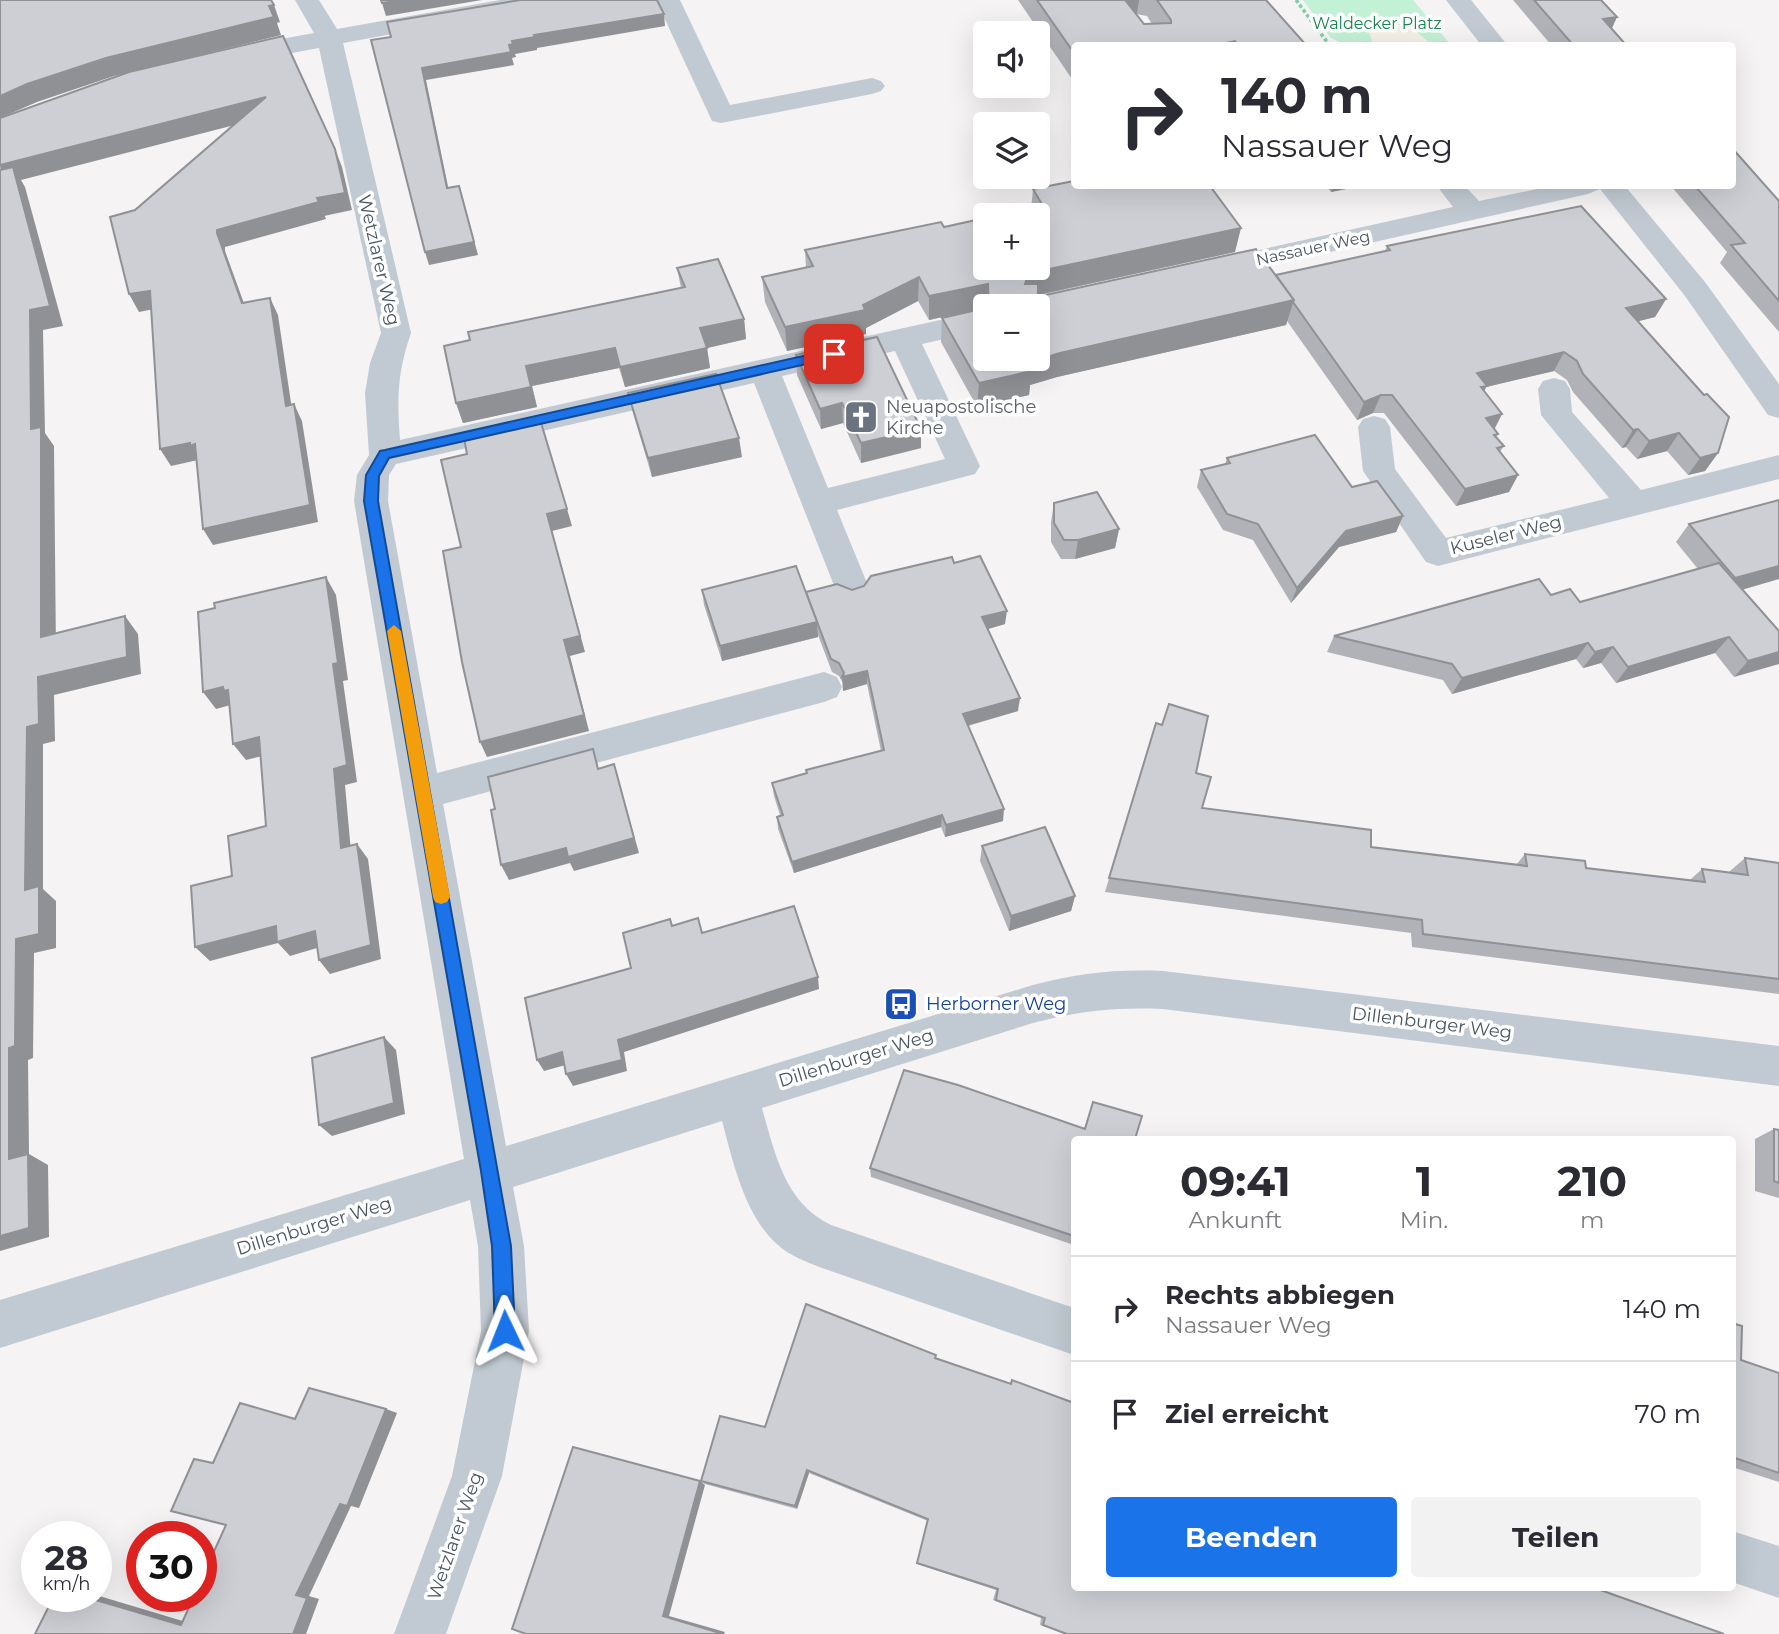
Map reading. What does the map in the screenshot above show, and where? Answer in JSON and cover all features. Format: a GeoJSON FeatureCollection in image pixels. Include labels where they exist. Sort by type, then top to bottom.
{"type":"FeatureCollection","features":[{"type":"Feature","properties":{"kind":"street","name":"Wetzlarer Weg"},"geometry":{"type":"LineString","coordinates":[[307,0],[329,37],[396,333],[385,363],[381,393],[385,455],[373,475],[371,501],[501,1246],[505,1331],[477,1476],[421,1634]]}},
{"type":"Feature","properties":{"kind":"street"},"geometry":{"type":"LineString","coordinates":[[209,61],[541,0]]}},
{"type":"Feature","properties":{"kind":"street"},"geometry":{"type":"LineString","coordinates":[[668,0],[721,116],[872,86]]}},
{"type":"Feature","properties":{"kind":"street"},"geometry":{"type":"LineString","coordinates":[[1458,0],[1493,42]]}},
{"type":"Feature","properties":{"kind":"street"},"geometry":{"type":"LineString","coordinates":[[1453,189],[1474,212]]}},
{"type":"Feature","properties":{"kind":"street","name":"Nassauer Weg"},"geometry":{"type":"LineString","coordinates":[[1188,275],[1575,189]]}},
{"type":"Feature","properties":{"kind":"street"},"geometry":{"type":"LineString","coordinates":[[1613,189],[1695,289],[1779,407]]}},
{"type":"Feature","properties":{"kind":"street"},"geometry":{"type":"LineString","coordinates":[[385,455],[973,323]]}},
{"type":"Feature","properties":{"kind":"street"},"geometry":{"type":"LineString","coordinates":[[817,503],[964,466],[904,338]]}},
{"type":"Feature","properties":{"kind":"street"},"geometry":{"type":"LineString","coordinates":[[764,369],[852,588]]}},
{"type":"Feature","properties":{"kind":"street"},"geometry":{"type":"LineString","coordinates":[[1553,389],[1557,415],[1633,503]]}},
{"type":"Feature","properties":{"kind":"street","name":"Kuseler Weg"},"geometry":{"type":"LineString","coordinates":[[1374,426],[1380,471],[1438,553],[1779,467]]}},
{"type":"Feature","properties":{"kind":"street"},"geometry":{"type":"LineString","coordinates":[[423,793],[824,687]]}},
{"type":"Feature","properties":{"kind":"street","name":"Dillenburger Weg"},"geometry":{"type":"LineString","coordinates":[[0,1324],[490,1171],[1076,993],[1117,988],[1163,990],[1779,1066]]}},
{"type":"Feature","properties":{"kind":"street"},"geometry":{"type":"LineString","coordinates":[[737,1096],[760,1171],[777,1210],[792,1228],[822,1245],[1071,1330]]}},
{"type":"Feature","properties":{"kind":"street"},"geometry":{"type":"LineString","coordinates":[[1736,1557],[1779,1572]]}},
{"type":"Feature","properties":{"kind":"path"},"geometry":{"type":"LineString","coordinates":[[1296,0],[1326,42]]}},
{"type":"Feature","properties":{"kind":"green space","name":"Waldecker Platz"},"geometry":{"type":"Polygon","coordinates":[[[1303,0],[1413,0],[1448,42],[1340,42],[1331,38],[1303,0]]]}},
{"type":"Feature","properties":{"kind":"sand"},"geometry":{"type":"Polygon","coordinates":[[[1371,23],[1411,27],[1428,42],[1372,42],[1368,28],[1371,23]]]}},
{"type":"Feature","properties":{"kind":"building"},"geometry":{"type":"Polygon","coordinates":[[[0,0],[271,0],[274,5],[269,6],[274,17],[106,58],[27,84],[0,96],[0,0]]]}},
{"type":"Feature","properties":{"kind":"building"},"geometry":{"type":"Polygon","coordinates":[[[520,0],[657,0],[664,14],[534,35],[535,37],[512,41],[513,44],[509,45],[511,52],[422,68],[447,188],[459,186],[474,242],[425,252],[371,40],[391,37],[387,22],[520,0]]]}},
{"type":"Feature","properties":{"kind":"building"},"geometry":{"type":"Polygon","coordinates":[[[1037,0],[1125,0],[1144,24],[1171,23],[1157,0],[1266,0],[1303,42],[1071,42],[1071,49],[1037,0]]]}},
{"type":"Feature","properties":{"kind":"building"},"geometry":{"type":"Polygon","coordinates":[[[1534,0],[1601,0],[1617,17],[1603,19],[1623,42],[1571,42],[1534,0]]]}},
{"type":"Feature","properties":{"kind":"building"},"geometry":{"type":"Polygon","coordinates":[[[283,36],[335,149],[345,193],[317,198],[319,202],[217,230],[217,233],[242,303],[270,298],[286,406],[294,404],[310,505],[203,529],[195,444],[160,449],[150,291],[129,294],[110,217],[135,210],[266,97],[0,165],[0,118],[129,72],[283,36]]]}},
{"type":"Feature","properties":{"kind":"building"},"geometry":{"type":"Polygon","coordinates":[[[1736,153],[1779,201],[1779,301],[1731,245],[1745,243],[1698,189],[1736,189],[1736,153]]]}},
{"type":"Feature","properties":{"kind":"building"},"geometry":{"type":"Polygon","coordinates":[[[13,167],[50,306],[30,310],[31,429],[41,427],[41,637],[125,616],[127,657],[38,677],[39,724],[27,727],[25,890],[39,886],[39,934],[16,939],[15,1046],[9,1048],[9,1159],[28,1154],[29,1228],[0,1236],[0,170],[13,167]]]}},
{"type":"Feature","properties":{"kind":"building"},"geometry":{"type":"Polygon","coordinates":[[[1071,182],[1071,189],[1212,189],[1241,228],[1050,269],[1050,203],[1041,203],[1033,189],[1050,189],[1050,186],[1071,182]]]}},
{"type":"Feature","properties":{"kind":"building"},"geometry":{"type":"Polygon","coordinates":[[[1581,206],[1666,299],[1626,308],[1704,395],[1707,394],[1729,417],[1718,453],[1700,458],[1679,433],[1649,441],[1638,429],[1633,430],[1583,374],[1577,361],[1564,352],[1477,373],[1487,386],[1481,387],[1502,414],[1486,418],[1498,434],[1494,435],[1504,446],[1497,448],[1518,475],[1465,489],[1392,395],[1381,395],[1364,402],[1276,275],[1390,250],[1387,246],[1581,206]]]}},
{"type":"Feature","properties":{"kind":"building"},"geometry":{"type":"Polygon","coordinates":[[[973,221],[973,280],[1026,280],[1025,284],[1038,284],[1038,294],[988,294],[988,284],[929,296],[919,277],[863,305],[865,310],[785,327],[762,277],[813,266],[805,250],[941,222],[944,227],[973,221]]]}},
{"type":"Feature","properties":{"kind":"building"},"geometry":{"type":"Polygon","coordinates":[[[1256,249],[1294,300],[1050,356],[1050,294],[1256,249]]]}},
{"type":"Feature","properties":{"kind":"building"},"geometry":{"type":"Polygon","coordinates":[[[718,259],[744,319],[700,328],[707,348],[620,367],[615,348],[526,366],[531,387],[456,403],[444,346],[470,340],[468,332],[685,287],[677,268],[718,259]]]}},
{"type":"Feature","properties":{"kind":"building"},"geometry":{"type":"Polygon","coordinates":[[[973,311],[973,371],[1032,371],[979,383],[942,318],[973,311]]]}},
{"type":"Feature","properties":{"kind":"building"},"geometry":{"type":"Polygon","coordinates":[[[877,337],[921,429],[861,443],[842,403],[820,409],[796,355],[877,337]]]}},
{"type":"Feature","properties":{"kind":"building"},"geometry":{"type":"Polygon","coordinates":[[[716,374],[739,438],[648,458],[628,393],[716,374]]]}},
{"type":"Feature","properties":{"kind":"building"},"geometry":{"type":"Polygon","coordinates":[[[539,416],[567,509],[547,514],[580,636],[564,640],[584,715],[480,742],[462,662],[443,551],[461,547],[441,460],[467,454],[463,433],[539,416]]]}},
{"type":"Feature","properties":{"kind":"building"},"geometry":{"type":"Polygon","coordinates":[[[1315,435],[1352,487],[1377,481],[1403,516],[1346,531],[1297,588],[1258,524],[1227,514],[1201,470],[1230,463],[1227,458],[1315,435]]]}},
{"type":"Feature","properties":{"kind":"building"},"geometry":{"type":"Polygon","coordinates":[[[1097,492],[1119,529],[1078,540],[1064,540],[1054,523],[1054,503],[1097,492]]]}},
{"type":"Feature","properties":{"kind":"building"},"geometry":{"type":"Polygon","coordinates":[[[1779,500],[1779,566],[1735,578],[1689,524],[1779,500]]]}},
{"type":"Feature","properties":{"kind":"building"},"geometry":{"type":"Polygon","coordinates":[[[980,556],[1007,611],[982,617],[1020,698],[963,714],[1004,809],[946,825],[942,815],[792,862],[777,817],[783,815],[772,783],[807,773],[806,770],[884,750],[867,671],[842,677],[844,673],[839,663],[831,659],[806,592],[837,584],[852,590],[864,586],[871,576],[952,557],[954,563],[980,556]]]}},
{"type":"Feature","properties":{"kind":"building"},"geometry":{"type":"Polygon","coordinates":[[[1719,563],[1779,631],[1779,652],[1748,661],[1729,637],[1628,667],[1613,647],[1595,652],[1588,643],[1462,678],[1452,664],[1334,636],[1539,579],[1551,595],[1570,589],[1580,602],[1719,563]]]}},
{"type":"Feature","properties":{"kind":"building"},"geometry":{"type":"Polygon","coordinates":[[[796,566],[817,622],[720,646],[702,590],[796,566]]]}},
{"type":"Feature","properties":{"kind":"building"},"geometry":{"type":"Polygon","coordinates":[[[326,577],[338,663],[333,664],[347,765],[334,769],[341,848],[357,844],[371,945],[319,960],[315,931],[277,942],[276,926],[195,947],[191,886],[232,876],[228,836],[266,826],[259,737],[233,744],[228,690],[224,691],[223,687],[203,692],[198,612],[215,608],[214,603],[326,577]]]}},
{"type":"Feature","properties":{"kind":"building"},"geometry":{"type":"Polygon","coordinates":[[[1169,704],[1208,716],[1196,773],[1211,777],[1202,808],[1371,830],[1371,847],[1527,866],[1525,854],[1585,861],[1586,868],[1705,882],[1702,869],[1748,875],[1745,858],[1779,863],[1779,979],[1423,934],[1422,920],[1109,878],[1156,723],[1162,725],[1169,704]]]}},
{"type":"Feature","properties":{"kind":"building"},"geometry":{"type":"Polygon","coordinates":[[[593,749],[598,769],[614,764],[634,838],[568,857],[566,848],[501,865],[491,810],[495,809],[488,777],[593,749]]]}},
{"type":"Feature","properties":{"kind":"building"},"geometry":{"type":"Polygon","coordinates":[[[1045,827],[1075,896],[1011,916],[982,846],[1045,827]]]}},
{"type":"Feature","properties":{"kind":"building"},"geometry":{"type":"Polygon","coordinates":[[[794,906],[818,977],[618,1040],[622,1060],[566,1074],[562,1052],[537,1060],[525,998],[631,968],[623,933],[670,919],[672,926],[698,918],[702,933],[794,906]]]}},
{"type":"Feature","properties":{"kind":"building"},"geometry":{"type":"Polygon","coordinates":[[[384,1037],[394,1103],[319,1125],[312,1058],[384,1037]]]}},
{"type":"Feature","properties":{"kind":"building"},"geometry":{"type":"Polygon","coordinates":[[[904,1070],[958,1085],[1085,1129],[1093,1102],[1142,1116],[1136,1136],[1071,1136],[1071,1235],[870,1168],[904,1070]]]}},
{"type":"Feature","properties":{"kind":"building"},"geometry":{"type":"Polygon","coordinates":[[[1774,1129],[1779,1130],[1779,1183],[1774,1181],[1774,1129]]]}},
{"type":"Feature","properties":{"kind":"building"},"geometry":{"type":"Polygon","coordinates":[[[806,1304],[936,1355],[935,1358],[1011,1384],[1012,1380],[1071,1402],[1071,1591],[1603,1591],[1724,1634],[1067,1634],[1043,1625],[1045,1618],[996,1600],[998,1589],[917,1563],[928,1519],[807,1470],[795,1506],[701,1481],[720,1416],[765,1427],[806,1304]]]}},
{"type":"Feature","properties":{"kind":"building"},"geometry":{"type":"Polygon","coordinates":[[[1736,1324],[1742,1326],[1741,1360],[1779,1373],[1779,1473],[1736,1458],[1736,1324]]]}},
{"type":"Feature","properties":{"kind":"building"},"geometry":{"type":"Polygon","coordinates":[[[309,1388],[386,1409],[347,1506],[340,1504],[296,1595],[307,1598],[293,1634],[35,1634],[46,1612],[112,1612],[112,1605],[126,1609],[126,1612],[137,1612],[181,1625],[187,1612],[217,1612],[217,1545],[226,1525],[171,1511],[194,1459],[213,1463],[240,1403],[295,1419],[309,1388]]]}},
{"type":"Feature","properties":{"kind":"building"},"geometry":{"type":"Polygon","coordinates":[[[573,1447],[700,1481],[663,1616],[720,1634],[526,1634],[512,1629],[573,1447]]]}},
{"type":"Feature","properties":{"kind":"slow traffic"},"geometry":{"type":"LineString","coordinates":[[394,631],[441,897]]}},
{"type":"Feature","properties":{"kind":"place","name":"Neuapostolische Kirche"},"geometry":{"type":"Point","coordinates":[861,417]}},
{"type":"Feature","properties":{"kind":"place","name":"Herborner Weg"},"geometry":{"type":"Point","coordinates":[901,1004]}},
{"type":"Feature","properties":{"kind":"route"},"geometry":{"type":"LineString","coordinates":[[505,1331],[501,1246],[490,1171],[371,501],[373,475],[385,455],[834,354]]}}]}
